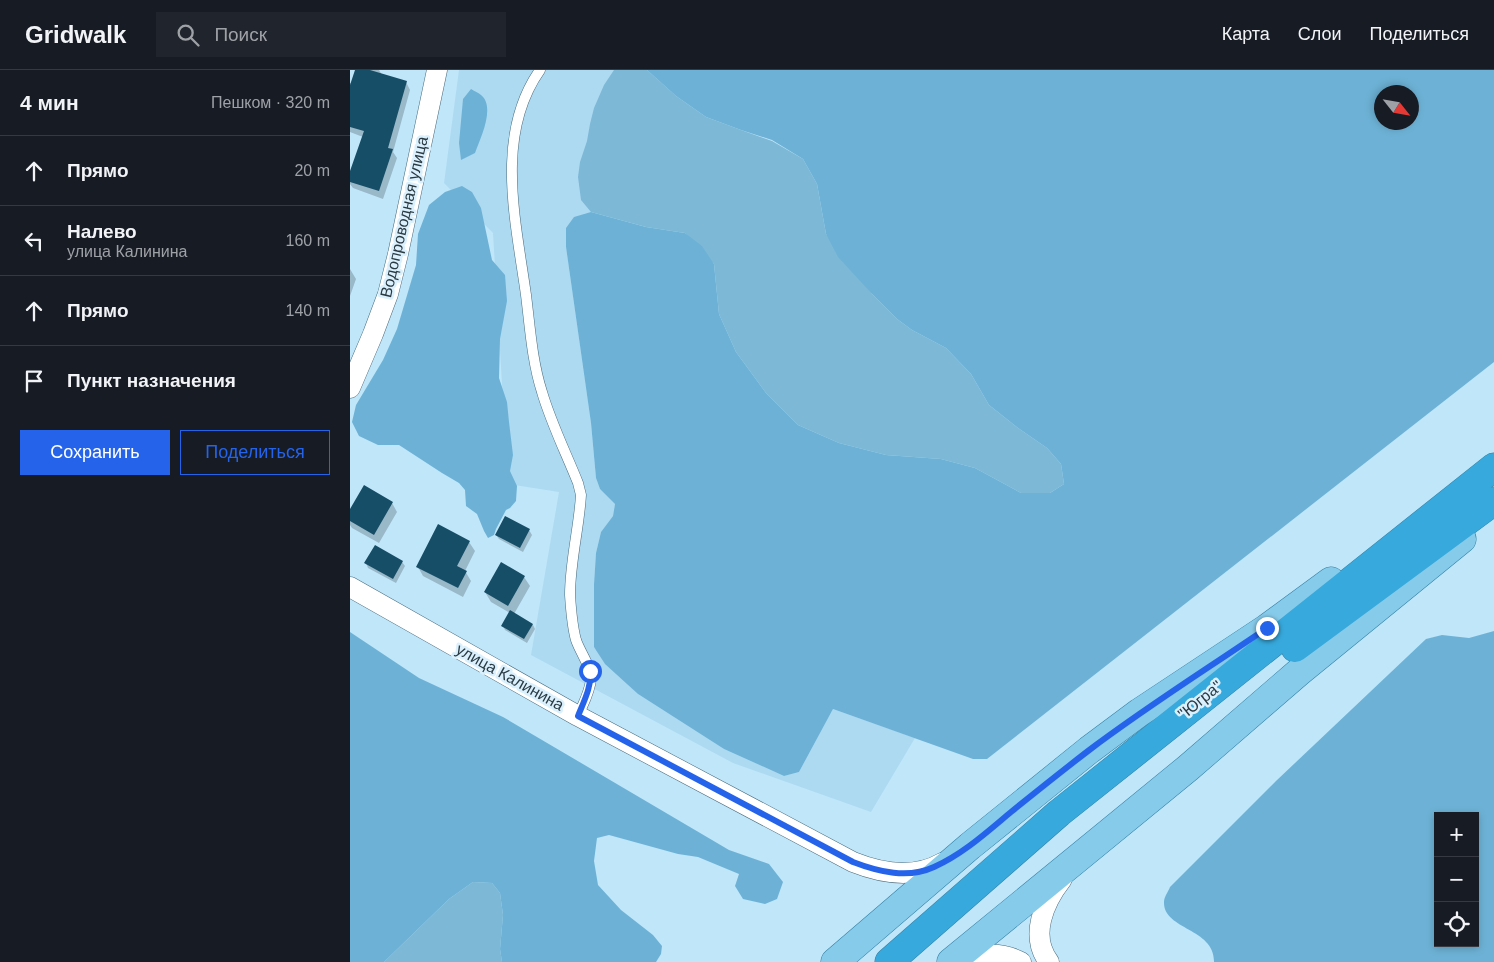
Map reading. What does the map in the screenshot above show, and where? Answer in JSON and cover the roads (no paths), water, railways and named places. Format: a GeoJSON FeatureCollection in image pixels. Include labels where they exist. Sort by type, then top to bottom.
{"type":"FeatureCollection","features":[{"type":"Feature","properties":{"kind":"highway","name":"\"Югра\""},"geometry":{"type":"LineString","coordinates":[[889,962],[1059,813],[1494,467]]}},
{"type":"Feature","properties":{"kind":"highway","name":"\"Югра\""},"geometry":{"type":"LineString","coordinates":[[912,941],[1052,831],[1219,704],[1494,501]]}},
{"type":"Feature","properties":{"kind":"main road"},"geometry":{"type":"LineString","coordinates":[[835,962],[1033,794],[1133,718],[1267,628],[1494,461]]}},
{"type":"Feature","properties":{"kind":"main road"},"geometry":{"type":"LineString","coordinates":[[951,962],[1188,768],[1299,672],[1494,512]]}},
{"type":"Feature","properties":{"kind":"street","name":"Водопроводная улица"},"geometry":{"type":"LineString","coordinates":[[350,388],[388,294],[437,70]]}},
{"type":"Feature","properties":{"kind":"street","name":"улица Калинина"},"geometry":{"type":"LineString","coordinates":[[350,587],[578,716],[853,862],[868,868],[908,874],[935,867],[970,846]]}},
{"type":"Feature","properties":{"kind":"street"},"geometry":{"type":"LineString","coordinates":[[1049,962],[1041,946],[1040,932],[1041,920],[1046,904],[1054,889],[1084,852]]}},
{"type":"Feature","properties":{"kind":"street"},"geometry":{"type":"LineString","coordinates":[[962,962],[988,954],[1006,956],[1021,962]]}},
{"type":"Feature","properties":{"kind":"lane"},"geometry":{"type":"LineString","coordinates":[[540,70],[522,104],[515,134],[512,172],[514,210],[535,362],[542,391],[581,495],[570,593],[572,622],[580,652],[590,671],[591,678],[578,716]]}}]}
